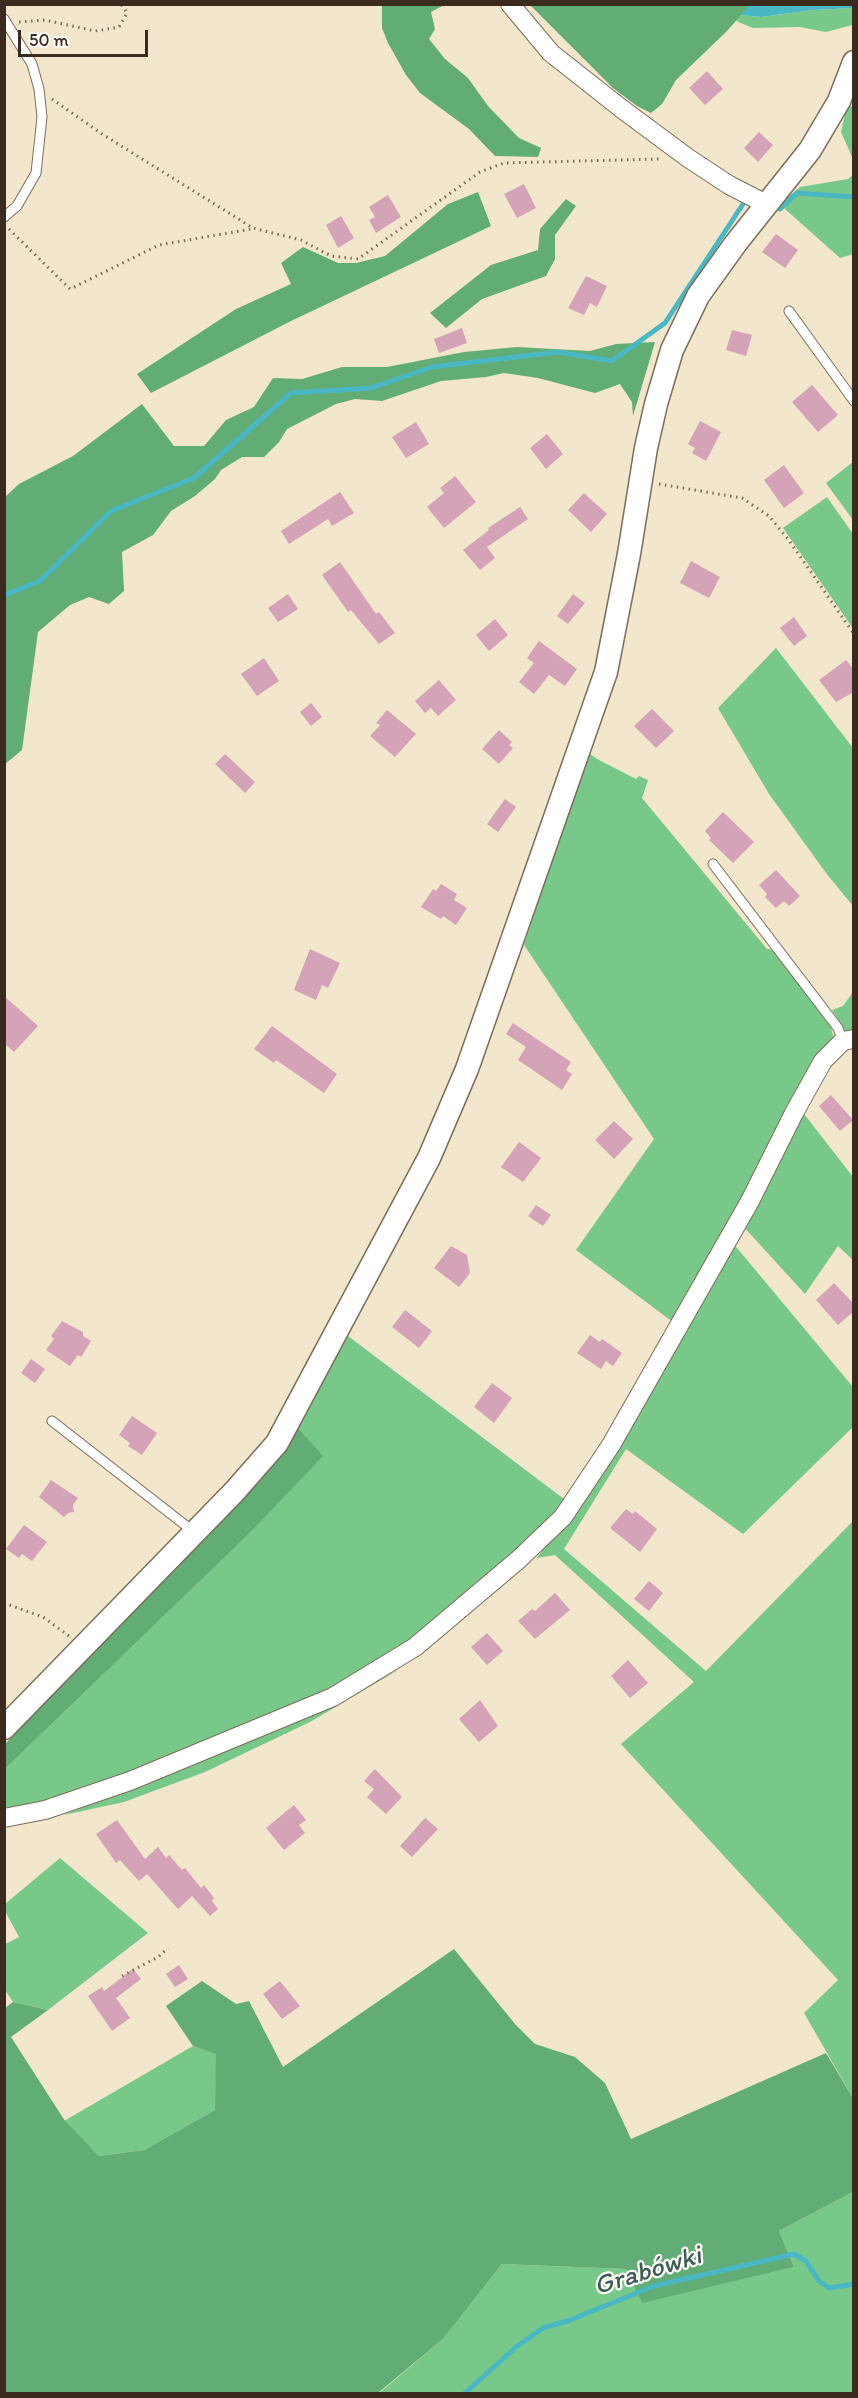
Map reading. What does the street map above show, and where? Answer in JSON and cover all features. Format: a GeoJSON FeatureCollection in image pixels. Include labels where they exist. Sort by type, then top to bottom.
{"type":"FeatureCollection","features":[{"type":"Feature","properties":{"kind":"street"},"geometry":{"type":"LineString","coordinates":[[510,4],[551,53],[688,158],[729,185],[768,205]]}},
{"type":"Feature","properties":{"kind":"street"},"geometry":{"type":"LineString","coordinates":[[4,1728],[85,1647],[277,1443],[441,1135],[467,1069],[606,672],[629,555],[640,480],[656,404],[672,350],[684,322],[716,270],[810,150],[839,101],[854,62]]}},
{"type":"Feature","properties":{"kind":"street"},"geometry":{"type":"LineString","coordinates":[[4,1818],[45,1810],[130,1780],[333,1697],[416,1647],[518,1560],[563,1516],[611,1445],[750,1201],[823,1061],[848,1040]]}},
{"type":"Feature","properties":{"kind":"lane"},"geometry":{"type":"LineString","coordinates":[[4,217],[17,206],[36,173],[42,117],[39,89],[32,64],[6,21]]}},
{"type":"Feature","properties":{"kind":"lane"},"geometry":{"type":"LineString","coordinates":[[789,311],[854,401]]}},
{"type":"Feature","properties":{"kind":"lane"},"geometry":{"type":"LineString","coordinates":[[713,864],[848,1040]]}},
{"type":"Feature","properties":{"kind":"lane"},"geometry":{"type":"LineString","coordinates":[[52,1421],[195,1532]]}},
{"type":"Feature","properties":{"kind":"path"},"geometry":{"type":"LineString","coordinates":[[6,21],[45,20],[95,31],[119,27],[127,13],[122,4]]}},
{"type":"Feature","properties":{"kind":"path"},"geometry":{"type":"LineString","coordinates":[[39,89],[102,134],[253,228],[301,240],[331,256],[358,259],[480,172],[504,163],[688,158]]}},
{"type":"Feature","properties":{"kind":"path"},"geometry":{"type":"LineString","coordinates":[[4,224],[70,289],[159,245],[253,228]]}},
{"type":"Feature","properties":{"kind":"path"},"geometry":{"type":"LineString","coordinates":[[640,480],[742,498],[769,516],[788,539],[854,634]]}},
{"type":"Feature","properties":{"kind":"path"},"geometry":{"type":"LineString","coordinates":[[4,1603],[43,1617],[85,1647]]}},
{"type":"Feature","properties":{"kind":"path"},"geometry":{"type":"LineString","coordinates":[[122,1976],[158,1957],[168,1948]]}},
{"type":"Feature","properties":{"kind":"green space"},"geometry":{"type":"Polygon","coordinates":[[[382,5],[444,5],[431,12],[435,29],[429,39],[445,59],[468,78],[488,106],[519,138],[541,148],[538,157],[495,156],[469,129],[420,93],[406,75],[388,43],[382,28],[382,5]]]}},
{"type":"Feature","properties":{"kind":"green space"},"geometry":{"type":"Polygon","coordinates":[[[530,5],[750,5],[727,31],[676,80],[662,104],[651,113],[637,106],[613,88],[530,5]]]}},
{"type":"Feature","properties":{"kind":"green space"},"geometry":{"type":"Polygon","coordinates":[[[853,8],[852,25],[826,32],[800,27],[753,28],[736,21],[741,15],[761,17],[813,10],[853,8]]]}},
{"type":"Feature","properties":{"kind":"green space"},"geometry":{"type":"Polygon","coordinates":[[[847,105],[853,107],[853,159],[841,132],[847,105]]]}},
{"type":"Feature","properties":{"kind":"green space"},"geometry":{"type":"Polygon","coordinates":[[[853,175],[853,254],[840,258],[781,203],[800,187],[848,179],[853,175]]]}},
{"type":"Feature","properties":{"kind":"green space"},"geometry":{"type":"Polygon","coordinates":[[[478,192],[491,226],[291,321],[151,393],[137,374],[236,309],[291,284],[281,263],[303,247],[338,263],[356,263],[385,256],[448,204],[478,192]]]}},
{"type":"Feature","properties":{"kind":"green space"},"geometry":{"type":"Polygon","coordinates":[[[566,199],[576,206],[555,235],[555,259],[546,276],[482,299],[446,328],[430,313],[491,265],[538,250],[540,229],[566,199]]]}},
{"type":"Feature","properties":{"kind":"green space"},"geometry":{"type":"Polygon","coordinates":[[[655,342],[633,416],[632,402],[620,384],[595,393],[538,378],[504,373],[441,381],[382,401],[355,399],[336,404],[287,429],[279,442],[264,457],[242,457],[221,470],[215,479],[195,496],[171,511],[153,535],[122,552],[124,591],[109,604],[89,597],[70,605],[38,632],[22,750],[5,764],[5,497],[19,484],[73,456],[142,404],[174,446],[204,446],[226,420],[254,407],[273,378],[302,379],[342,367],[387,367],[464,352],[517,347],[590,351],[616,344],[655,342]]]}},
{"type":"Feature","properties":{"kind":"green space"},"geometry":{"type":"Polygon","coordinates":[[[853,462],[853,520],[826,483],[853,462]]]}},
{"type":"Feature","properties":{"kind":"green space"},"geometry":{"type":"Polygon","coordinates":[[[827,497],[853,534],[852,627],[783,528],[827,497]]]}},
{"type":"Feature","properties":{"kind":"green space"},"geometry":{"type":"Polygon","coordinates":[[[776,648],[853,748],[853,906],[826,873],[769,794],[718,708],[776,648]]]}},
{"type":"Feature","properties":{"kind":"green space"},"geometry":{"type":"Polygon","coordinates":[[[587,752],[636,779],[639,776],[648,780],[642,798],[767,949],[775,953],[831,1027],[835,1044],[677,1325],[576,1250],[654,1139],[524,945],[587,752]]]}},
{"type":"Feature","properties":{"kind":"green space"},"geometry":{"type":"Polygon","coordinates":[[[853,992],[853,1036],[847,1033],[832,1010],[843,1006],[853,992]]]}},
{"type":"Feature","properties":{"kind":"green space"},"geometry":{"type":"Polygon","coordinates":[[[801,1110],[853,1177],[853,1260],[838,1246],[805,1294],[742,1225],[801,1110]]]}},
{"type":"Feature","properties":{"kind":"green space"},"geometry":{"type":"Polygon","coordinates":[[[732,1242],[853,1387],[853,1427],[743,1534],[626,1449],[564,1549],[706,1671],[853,1521],[853,2098],[804,2013],[838,1980],[621,1744],[694,1682],[555,1555],[537,1558],[617,1443],[732,1242]]]}},
{"type":"Feature","properties":{"kind":"green space"},"geometry":{"type":"Polygon","coordinates":[[[348,1336],[568,1502],[436,1624],[372,1667],[265,1723],[124,1778],[5,1813],[5,1769],[249,1534],[322,1456],[298,1428],[348,1336]]]}},
{"type":"Feature","properties":{"kind":"green space"},"geometry":{"type":"Polygon","coordinates":[[[298,1428],[323,1456],[249,1534],[5,1769],[5,1744],[262,1475],[298,1428]]]}},
{"type":"Feature","properties":{"kind":"green space"},"geometry":{"type":"Polygon","coordinates":[[[398,1670],[310,1722],[205,1772],[124,1802],[64,1815],[330,1703],[398,1670]]]}},
{"type":"Feature","properties":{"kind":"green space"},"geometry":{"type":"Polygon","coordinates":[[[60,1858],[148,1933],[48,2010],[13,2002],[5,1990],[5,1944],[19,1937],[5,1911],[5,1904],[60,1858]]]}},
{"type":"Feature","properties":{"kind":"green space"},"geometry":{"type":"Polygon","coordinates":[[[454,1949],[515,2024],[535,2044],[575,2057],[605,2083],[631,2139],[826,2053],[853,2098],[853,2192],[779,2231],[794,2267],[642,2303],[626,2269],[502,2264],[443,2339],[378,2393],[5,2393],[5,2008],[13,2002],[48,2010],[11,2037],[65,2121],[99,2156],[144,2150],[215,2110],[216,2054],[193,2046],[166,2006],[202,1981],[236,2004],[249,2001],[283,2067],[454,1949]]]}},
{"type":"Feature","properties":{"kind":"green space"},"geometry":{"type":"Polygon","coordinates":[[[193,2046],[217,2054],[215,2110],[144,2150],[99,2156],[64,2121],[193,2046]]]}},
{"type":"Feature","properties":{"kind":"green space"},"geometry":{"type":"Polygon","coordinates":[[[853,2192],[853,2393],[378,2394],[443,2339],[502,2264],[626,2269],[642,2302],[794,2267],[779,2231],[853,2192]]]}},
{"type":"Feature","properties":{"kind":"water"},"geometry":{"type":"Polygon","coordinates":[[[750,4],[853,4],[854,8],[813,10],[761,17],[741,15],[750,4]]]}},
{"type":"Feature","properties":{"kind":"building"},"geometry":{"type":"Polygon","coordinates":[[[707,71],[723,89],[705,105],[689,88],[707,71]]]}},
{"type":"Feature","properties":{"kind":"building"},"geometry":{"type":"Polygon","coordinates":[[[759,132],[773,145],[758,162],[744,148],[759,132]]]}},
{"type":"Feature","properties":{"kind":"building"},"geometry":{"type":"Polygon","coordinates":[[[524,184],[536,208],[517,218],[504,194],[524,184]]]}},
{"type":"Feature","properties":{"kind":"building"},"geometry":{"type":"Polygon","coordinates":[[[388,195],[401,217],[376,233],[369,220],[375,217],[369,207],[388,195]]]}},
{"type":"Feature","properties":{"kind":"building"},"geometry":{"type":"Polygon","coordinates":[[[341,216],[354,238],[338,248],[326,225],[341,216]]]}},
{"type":"Feature","properties":{"kind":"building"},"geometry":{"type":"Polygon","coordinates":[[[776,234],[798,250],[785,268],[762,252],[776,234]]]}},
{"type":"Feature","properties":{"kind":"building"},"geometry":{"type":"Polygon","coordinates":[[[586,276],[607,286],[597,307],[590,303],[584,315],[568,308],[586,276]]]}},
{"type":"Feature","properties":{"kind":"building"},"geometry":{"type":"Polygon","coordinates":[[[462,328],[467,343],[439,353],[434,339],[462,328]]]}},
{"type":"Feature","properties":{"kind":"building"},"geometry":{"type":"Polygon","coordinates":[[[732,330],[752,335],[746,356],[726,350],[732,330]]]}},
{"type":"Feature","properties":{"kind":"building"},"geometry":{"type":"Polygon","coordinates":[[[812,385],[838,415],[818,432],[792,402],[812,385]]]}},
{"type":"Feature","properties":{"kind":"building"},"geometry":{"type":"Polygon","coordinates":[[[700,421],[721,432],[706,461],[692,453],[695,448],[688,444],[700,421]]]}},
{"type":"Feature","properties":{"kind":"building"},"geometry":{"type":"Polygon","coordinates":[[[416,422],[429,444],[406,458],[392,437],[416,422]]]}},
{"type":"Feature","properties":{"kind":"building"},"geometry":{"type":"Polygon","coordinates":[[[547,434],[563,454],[546,469],[530,448],[547,434]]]}},
{"type":"Feature","properties":{"kind":"building"},"geometry":{"type":"Polygon","coordinates":[[[784,465],[804,493],[784,508],[764,480],[784,465]]]}},
{"type":"Feature","properties":{"kind":"building"},"geometry":{"type":"Polygon","coordinates":[[[455,476],[476,502],[444,528],[427,507],[444,493],[440,488],[455,476]]]}},
{"type":"Feature","properties":{"kind":"building"},"geometry":{"type":"Polygon","coordinates":[[[340,492],[354,513],[332,526],[328,519],[289,544],[281,531],[340,492]]]}},
{"type":"Feature","properties":{"kind":"building"},"geometry":{"type":"Polygon","coordinates":[[[584,493],[607,514],[591,532],[568,510],[584,493]]]}},
{"type":"Feature","properties":{"kind":"building"},"geometry":{"type":"Polygon","coordinates":[[[520,507],[528,519],[487,547],[495,558],[480,570],[463,550],[489,530],[488,528],[520,507]]]}},
{"type":"Feature","properties":{"kind":"building"},"geometry":{"type":"Polygon","coordinates":[[[691,561],[720,577],[709,598],[680,583],[691,561]]]}},
{"type":"Feature","properties":{"kind":"building"},"geometry":{"type":"Polygon","coordinates":[[[340,562],[376,614],[379,612],[395,633],[379,644],[351,610],[348,612],[322,575],[340,562]]]}},
{"type":"Feature","properties":{"kind":"building"},"geometry":{"type":"Polygon","coordinates":[[[288,594],[298,609],[278,622],[268,608],[288,594]]]}},
{"type":"Feature","properties":{"kind":"building"},"geometry":{"type":"Polygon","coordinates":[[[573,594],[585,603],[568,624],[557,616],[573,594]]]}},
{"type":"Feature","properties":{"kind":"building"},"geometry":{"type":"Polygon","coordinates":[[[794,617],[807,636],[794,646],[780,628],[794,617]]]}},
{"type":"Feature","properties":{"kind":"building"},"geometry":{"type":"Polygon","coordinates":[[[495,619],[508,635],[489,651],[476,635],[495,619]]]}},
{"type":"Feature","properties":{"kind":"building"},"geometry":{"type":"Polygon","coordinates":[[[539,641],[577,669],[565,686],[549,675],[534,694],[519,682],[534,663],[527,658],[539,641]]]}},
{"type":"Feature","properties":{"kind":"building"},"geometry":{"type":"Polygon","coordinates":[[[264,658],[279,681],[257,696],[241,674],[264,658]]]}},
{"type":"Feature","properties":{"kind":"building"},"geometry":{"type":"Polygon","coordinates":[[[846,660],[854,670],[854,692],[836,702],[819,680],[846,660]]]}},
{"type":"Feature","properties":{"kind":"building"},"geometry":{"type":"Polygon","coordinates":[[[439,680],[456,700],[438,716],[431,708],[425,713],[415,701],[439,680]]]}},
{"type":"Feature","properties":{"kind":"building"},"geometry":{"type":"Polygon","coordinates":[[[311,703],[322,717],[311,726],[300,712],[311,703]]]}},
{"type":"Feature","properties":{"kind":"building"},"geometry":{"type":"Polygon","coordinates":[[[652,709],[674,731],[656,748],[634,726],[652,709]]]}},
{"type":"Feature","properties":{"kind":"building"},"geometry":{"type":"Polygon","coordinates":[[[387,710],[416,734],[395,757],[370,736],[380,725],[376,723],[387,710]]]}},
{"type":"Feature","properties":{"kind":"building"},"geometry":{"type":"Polygon","coordinates":[[[499,730],[512,742],[509,745],[513,748],[499,764],[482,749],[499,730]]]}},
{"type":"Feature","properties":{"kind":"building"},"geometry":{"type":"Polygon","coordinates":[[[225,754],[255,782],[245,793],[215,764],[225,754]]]}},
{"type":"Feature","properties":{"kind":"building"},"geometry":{"type":"Polygon","coordinates":[[[505,799],[516,807],[498,832],[487,824],[505,799]]]}},
{"type":"Feature","properties":{"kind":"building"},"geometry":{"type":"Polygon","coordinates":[[[723,812],[754,842],[733,863],[709,840],[711,838],[705,831],[723,812]]]}},
{"type":"Feature","properties":{"kind":"building"},"geometry":{"type":"Polygon","coordinates":[[[776,870],[800,896],[789,906],[784,901],[776,908],[765,897],[767,894],[759,885],[776,870]]]}},
{"type":"Feature","properties":{"kind":"building"},"geometry":{"type":"Polygon","coordinates":[[[441,884],[457,894],[454,900],[467,908],[456,925],[443,916],[441,919],[421,907],[433,889],[436,891],[441,884]]]}},
{"type":"Feature","properties":{"kind":"building"},"geometry":{"type":"Polygon","coordinates":[[[310,949],[340,963],[328,988],[322,985],[316,1000],[294,990],[310,949]]]}},
{"type":"Feature","properties":{"kind":"building"},"geometry":{"type":"Polygon","coordinates":[[[4,996],[38,1026],[14,1052],[4,1043],[4,996]]]}},
{"type":"Feature","properties":{"kind":"building"},"geometry":{"type":"Polygon","coordinates":[[[513,1023],[571,1062],[566,1070],[572,1074],[562,1090],[518,1060],[526,1047],[506,1034],[513,1023]]]}},
{"type":"Feature","properties":{"kind":"building"},"geometry":{"type":"Polygon","coordinates":[[[272,1026],[337,1074],[324,1093],[276,1060],[274,1063],[254,1049],[272,1026]]]}},
{"type":"Feature","properties":{"kind":"building"},"geometry":{"type":"Polygon","coordinates":[[[831,1095],[853,1120],[840,1131],[819,1106],[831,1095]]]}},
{"type":"Feature","properties":{"kind":"building"},"geometry":{"type":"Polygon","coordinates":[[[614,1121],[633,1139],[614,1159],[595,1140],[614,1121]]]}},
{"type":"Feature","properties":{"kind":"building"},"geometry":{"type":"Polygon","coordinates":[[[519,1142],[541,1158],[523,1182],[501,1167],[519,1142]]]}},
{"type":"Feature","properties":{"kind":"building"},"geometry":{"type":"Polygon","coordinates":[[[536,1205],[551,1215],[543,1226],[528,1216],[536,1205]]]}},
{"type":"Feature","properties":{"kind":"building"},"geometry":{"type":"Polygon","coordinates":[[[451,1246],[467,1255],[470,1273],[459,1287],[434,1268],[451,1246]]]}},
{"type":"Feature","properties":{"kind":"building"},"geometry":{"type":"Polygon","coordinates":[[[834,1283],[854,1304],[854,1311],[838,1325],[816,1300],[834,1283]]]}},
{"type":"Feature","properties":{"kind":"building"},"geometry":{"type":"Polygon","coordinates":[[[405,1310],[432,1331],[419,1348],[392,1327],[405,1310]]]}},
{"type":"Feature","properties":{"kind":"building"},"geometry":{"type":"Polygon","coordinates":[[[62,1321],[83,1332],[83,1336],[91,1341],[81,1357],[78,1355],[70,1366],[46,1350],[54,1339],[51,1336],[62,1321]]]}},
{"type":"Feature","properties":{"kind":"building"},"geometry":{"type":"Polygon","coordinates":[[[590,1335],[600,1342],[602,1339],[622,1353],[613,1366],[606,1361],[601,1369],[577,1353],[590,1335]]]}},
{"type":"Feature","properties":{"kind":"building"},"geometry":{"type":"Polygon","coordinates":[[[31,1359],[45,1369],[35,1383],[21,1373],[31,1359]]]}},
{"type":"Feature","properties":{"kind":"building"},"geometry":{"type":"Polygon","coordinates":[[[492,1383],[512,1398],[494,1423],[474,1407],[492,1383]]]}},
{"type":"Feature","properties":{"kind":"building"},"geometry":{"type":"Polygon","coordinates":[[[132,1416],[157,1433],[142,1455],[128,1446],[130,1443],[119,1435],[132,1416]]]}},
{"type":"Feature","properties":{"kind":"building"},"geometry":{"type":"Polygon","coordinates":[[[51,1480],[78,1498],[73,1505],[74,1512],[64,1517],[39,1497],[51,1480]]]}},
{"type":"Feature","properties":{"kind":"building"},"geometry":{"type":"Polygon","coordinates":[[[626,1509],[633,1514],[635,1511],[657,1529],[640,1552],[610,1528],[626,1509]]]}},
{"type":"Feature","properties":{"kind":"building"},"geometry":{"type":"Polygon","coordinates":[[[24,1525],[47,1542],[32,1561],[22,1554],[19,1558],[6,1549],[24,1525]]]}},
{"type":"Feature","properties":{"kind":"building"},"geometry":{"type":"Polygon","coordinates":[[[649,1581],[663,1593],[649,1611],[634,1599],[649,1581]]]}},
{"type":"Feature","properties":{"kind":"building"},"geometry":{"type":"Polygon","coordinates":[[[555,1593],[570,1610],[535,1639],[518,1621],[532,1609],[535,1611],[555,1593]]]}},
{"type":"Feature","properties":{"kind":"building"},"geometry":{"type":"Polygon","coordinates":[[[487,1633],[503,1651],[487,1665],[471,1647],[487,1633]]]}},
{"type":"Feature","properties":{"kind":"building"},"geometry":{"type":"Polygon","coordinates":[[[628,1660],[648,1683],[630,1698],[611,1676],[628,1660]]]}},
{"type":"Feature","properties":{"kind":"building"},"geometry":{"type":"Polygon","coordinates":[[[480,1700],[498,1726],[479,1742],[459,1719],[480,1700]]]}},
{"type":"Feature","properties":{"kind":"building"},"geometry":{"type":"Polygon","coordinates":[[[375,1769],[402,1797],[386,1814],[367,1797],[374,1789],[364,1781],[375,1769]]]}},
{"type":"Feature","properties":{"kind":"building"},"geometry":{"type":"Polygon","coordinates":[[[294,1805],[306,1820],[299,1825],[305,1833],[284,1850],[266,1828],[294,1805]]]}},
{"type":"Feature","properties":{"kind":"building"},"geometry":{"type":"Polygon","coordinates":[[[425,1818],[438,1829],[412,1857],[400,1846],[425,1818]]]}},
{"type":"Feature","properties":{"kind":"building"},"geometry":{"type":"Polygon","coordinates":[[[117,1820],[145,1859],[158,1847],[166,1858],[169,1855],[182,1870],[185,1868],[201,1888],[204,1885],[214,1898],[212,1901],[218,1909],[210,1916],[192,1896],[178,1909],[147,1874],[139,1881],[120,1860],[116,1863],[96,1834],[117,1820]]]}},
{"type":"Feature","properties":{"kind":"building"},"geometry":{"type":"Polygon","coordinates":[[[179,1965],[188,1979],[175,1987],[166,1974],[179,1965]]]}},
{"type":"Feature","properties":{"kind":"building"},"geometry":{"type":"Polygon","coordinates":[[[133,1969],[141,1979],[116,1998],[130,2018],[112,2031],[88,1996],[102,1987],[104,1991],[133,1969]]]}},
{"type":"Feature","properties":{"kind":"building"},"geometry":{"type":"Polygon","coordinates":[[[280,1981],[300,2006],[282,2019],[263,1994],[280,1981]]]}},
{"type":"Feature","properties":{"kind":"waterway"},"geometry":{"type":"LineString","coordinates":[[780,209],[797,193],[854,197]]}},
{"type":"Feature","properties":{"kind":"waterway"},"geometry":{"type":"LineString","coordinates":[[4,595],[40,581],[111,511],[194,478],[291,393],[371,388],[432,367],[558,352],[612,361],[665,323],[745,201]]}},
{"type":"Feature","properties":{"kind":"waterway","name":"Grabówki"},"geometry":{"type":"LineString","coordinates":[[464,2394],[516,2347],[543,2328],[570,2320],[654,2286],[794,2254],[806,2261],[819,2281],[829,2288],[854,2284]]}}]}
